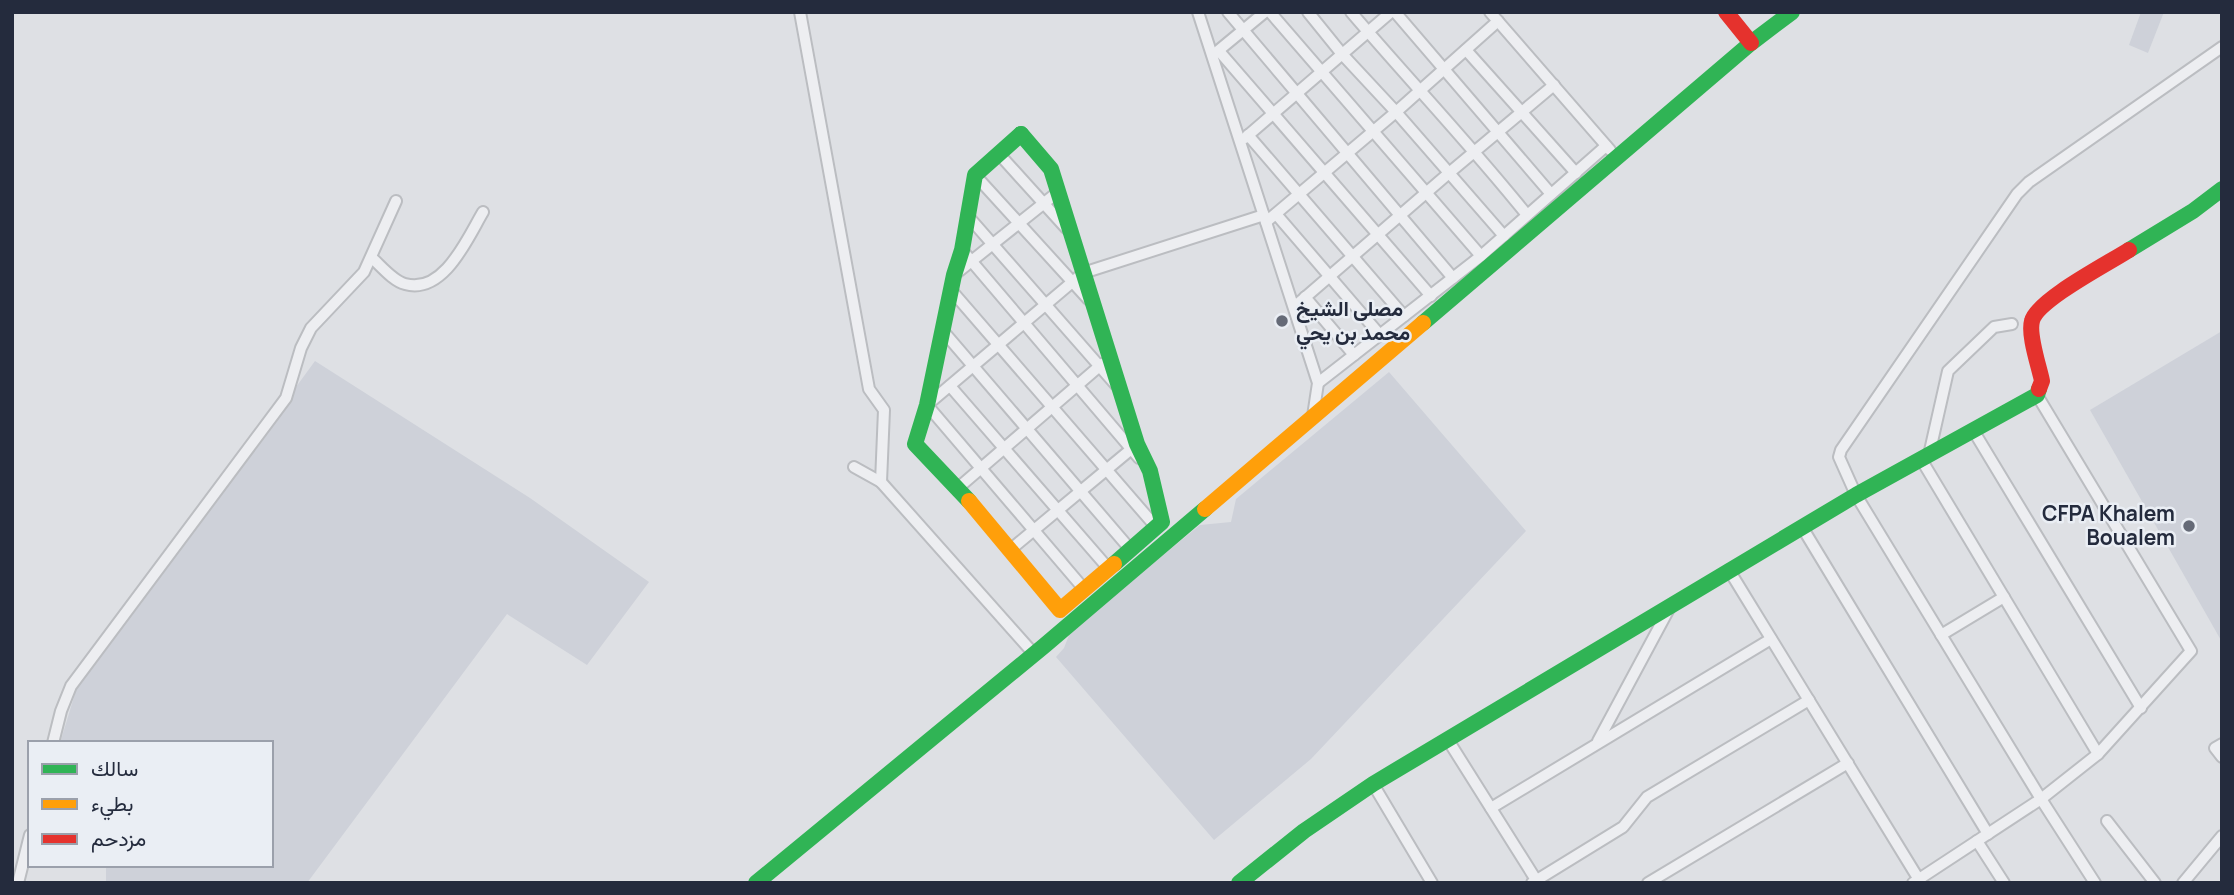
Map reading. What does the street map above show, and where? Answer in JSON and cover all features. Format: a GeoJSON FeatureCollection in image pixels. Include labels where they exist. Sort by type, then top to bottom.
{"type":"FeatureCollection","features":[{"type":"Feature","properties":{"kind":"main road"},"geometry":{"type":"LineString","coordinates":[[1726,12],[1751,43]]}},
{"type":"Feature","properties":{"kind":"main road"},"geometry":{"type":"LineString","coordinates":[[757,883],[1034,654],[1313,416],[1611,152],[1792,12]]}},
{"type":"Feature","properties":{"kind":"main road"},"geometry":{"type":"LineString","coordinates":[[1021,134],[1051,169],[1070,232],[1078,277],[1093,304],[1105,362],[1120,390],[1134,446],[1150,471],[1162,522],[1060,610],[958,488],[915,444],[953,283],[967,256],[967,215],[975,175],[999,154],[1021,134]]}},
{"type":"Feature","properties":{"kind":"main road"},"geometry":{"type":"LineString","coordinates":[[1240,883],[1304,831],[1373,784],[1801,527],[2037,395],[2042,382],[2031,328],[2031,320],[2036,311],[2047,301],[2193,211],[2222,189]]}},
{"type":"Feature","properties":{"kind":"street"},"geometry":{"type":"LineString","coordinates":[[800,12],[869,389],[884,410],[881,482]]}},
{"type":"Feature","properties":{"kind":"street"},"geometry":{"type":"LineString","coordinates":[[1198,12],[1244,139],[1265,218],[1318,383],[1313,416]]}},
{"type":"Feature","properties":{"kind":"street"},"geometry":{"type":"LineString","coordinates":[[1228,12],[1454,278]]}},
{"type":"Feature","properties":{"kind":"street"},"geometry":{"type":"LineString","coordinates":[[1215,53],[1267,12],[1481,256]]}},
{"type":"Feature","properties":{"kind":"street"},"geometry":{"type":"LineString","coordinates":[[1308,12],[1504,236]]}},
{"type":"Feature","properties":{"kind":"street"},"geometry":{"type":"LineString","coordinates":[[1351,12],[1419,92],[1475,151],[1527,215]]}},
{"type":"Feature","properties":{"kind":"street"},"geometry":{"type":"LineString","coordinates":[[1244,139],[1393,12],[1551,194]]}},
{"type":"Feature","properties":{"kind":"street"},"geometry":{"type":"LineString","coordinates":[[1084,589],[926,405],[1078,277],[1276,214],[1443,71],[1466,50],[1494,17],[1611,152],[1576,173],[1454,278],[1318,383]]}},
{"type":"Feature","properties":{"kind":"street"},"geometry":{"type":"LineString","coordinates":[[2095,883],[1856,495],[1840,463],[1840,450],[2017,194],[2029,182],[2222,47]]}},
{"type":"Feature","properties":{"kind":"street"},"geometry":{"type":"LineString","coordinates":[[1466,50],[1576,173]]}},
{"type":"Feature","properties":{"kind":"street"},"geometry":{"type":"LineString","coordinates":[[1215,53],[1273,113],[1431,296]]}},
{"type":"Feature","properties":{"kind":"street"},"geometry":{"type":"LineString","coordinates":[[1294,307],[1554,85]]}},
{"type":"Feature","properties":{"kind":"street"},"geometry":{"type":"LineString","coordinates":[[1244,139],[1299,195],[1404,317]]}},
{"type":"Feature","properties":{"kind":"street"},"geometry":{"type":"LineString","coordinates":[[999,154],[1070,232]]}},
{"type":"Feature","properties":{"kind":"street"},"geometry":{"type":"LineString","coordinates":[[975,175],[1019,223],[1078,277]]}},
{"type":"Feature","properties":{"kind":"street"},"geometry":{"type":"LineString","coordinates":[[1010,550],[1134,446],[1077,386],[967,256],[992,245],[1058,192]]}},
{"type":"Feature","properties":{"kind":"street"},"geometry":{"type":"LineString","coordinates":[[54,741],[71,686],[286,398],[301,348],[311,328],[364,272],[396,201]]}},
{"type":"Feature","properties":{"kind":"street"},"geometry":{"type":"LineString","coordinates":[[372,258],[405,284],[428,283],[444,273],[456,259],[483,212]]}},
{"type":"Feature","properties":{"kind":"street"},"geometry":{"type":"LineString","coordinates":[[1276,214],[1380,335]]}},
{"type":"Feature","properties":{"kind":"street"},"geometry":{"type":"LineString","coordinates":[[958,488],[1105,362],[1045,305],[967,215]]}},
{"type":"Feature","properties":{"kind":"street"},"geometry":{"type":"LineString","coordinates":[[953,283],[998,345],[1156,527]]}},
{"type":"Feature","properties":{"kind":"street"},"geometry":{"type":"LineString","coordinates":[[1305,297],[1354,355]]}},
{"type":"Feature","properties":{"kind":"street"},"geometry":{"type":"LineString","coordinates":[[2012,324],[1994,327],[1948,371],[1925,457],[2004,597],[2098,754]]}},
{"type":"Feature","properties":{"kind":"street"},"geometry":{"type":"LineString","coordinates":[[943,331],[1130,550]]}},
{"type":"Feature","properties":{"kind":"street"},"geometry":{"type":"LineString","coordinates":[[950,386],[1108,568]]}},
{"type":"Feature","properties":{"kind":"street"},"geometry":{"type":"LineString","coordinates":[[1729,570],[1918,882],[2041,799],[2098,754],[2191,651],[2037,395]]}},
{"type":"Feature","properties":{"kind":"street"},"geometry":{"type":"LineString","coordinates":[[1973,430],[2141,708]]}},
{"type":"Feature","properties":{"kind":"street"},"geometry":{"type":"LineString","coordinates":[[854,467],[881,482],[1034,654]]}},
{"type":"Feature","properties":{"kind":"street"},"geometry":{"type":"LineString","coordinates":[[1801,527],[1988,834]]}},
{"type":"Feature","properties":{"kind":"street"},"geometry":{"type":"LineString","coordinates":[[1941,635],[2004,597]]}},
{"type":"Feature","properties":{"kind":"street"},"geometry":{"type":"LineString","coordinates":[[1597,744],[1672,605]]}},
{"type":"Feature","properties":{"kind":"street"},"geometry":{"type":"LineString","coordinates":[[1491,808],[1771,639]]}},
{"type":"Feature","properties":{"kind":"street"},"geometry":{"type":"LineString","coordinates":[[1448,740],[1536,882],[1623,827],[1647,797],[1809,700]]}},
{"type":"Feature","properties":{"kind":"street"},"geometry":{"type":"LineString","coordinates":[[2222,744],[2215,748],[2222,757]]}},
{"type":"Feature","properties":{"kind":"street"},"geometry":{"type":"LineString","coordinates":[[1648,883],[1847,763]]}},
{"type":"Feature","properties":{"kind":"street"},"geometry":{"type":"LineString","coordinates":[[1373,784],[1432,883]]}},
{"type":"Feature","properties":{"kind":"street"},"geometry":{"type":"LineString","coordinates":[[2107,821],[2155,883]]}},
{"type":"Feature","properties":{"kind":"street"},"geometry":{"type":"LineString","coordinates":[[2183,883],[2222,836]]}},
{"type":"Feature","properties":{"kind":"street"},"geometry":{"type":"LineString","coordinates":[[1977,841],[2004,883]]}},
{"type":"Feature","properties":{"kind":"street"},"geometry":{"type":"LineString","coordinates":[[18,883],[28,843]]}},
{"type":"Feature","properties":{"kind":"shaded area"},"geometry":{"type":"Polygon","coordinates":[[[2141,12],[2164,12],[2148,53],[2129,45],[2141,12]]]}},
{"type":"Feature","properties":{"kind":"shaded area","name":"CFPA Khalem Boualem"},"geometry":{"type":"Polygon","coordinates":[[[2222,331],[2222,642],[2090,410],[2222,331]]]}},
{"type":"Feature","properties":{"kind":"shaded area"},"geometry":{"type":"Polygon","coordinates":[[[315,361],[530,498],[649,582],[587,665],[507,614],[307,883],[106,883],[106,867],[273,867],[273,741],[61,741],[77,687],[315,361]]]}},
{"type":"Feature","properties":{"kind":"shaded area"},"geometry":{"type":"Polygon","coordinates":[[[1389,372],[1526,531],[1311,759],[1214,840],[1056,657],[1064,648],[1071,630],[1200,525],[1231,522],[1236,499],[1389,372]]]}},
{"type":"Feature","properties":{"kind":"traffic: fast"},"geometry":{"type":"LineString","coordinates":[[1423,323],[1751,43],[1792,12]]}},
{"type":"Feature","properties":{"kind":"traffic: fast"},"geometry":{"type":"LineString","coordinates":[[1021,134],[1051,169],[1137,444],[1150,471],[1162,522],[1114,564]]}},
{"type":"Feature","properties":{"kind":"traffic: fast"},"geometry":{"type":"LineString","coordinates":[[969,501],[915,444],[927,405],[954,275],[962,250],[975,175],[1021,134]]}},
{"type":"Feature","properties":{"kind":"traffic: fast"},"geometry":{"type":"LineString","coordinates":[[2129,250],[2193,211],[2222,189]]}},
{"type":"Feature","properties":{"kind":"traffic: fast"},"geometry":{"type":"LineString","coordinates":[[1239,883],[1304,831],[1373,784],[1856,495],[2037,395],[2039,389]]}},
{"type":"Feature","properties":{"kind":"traffic: fast"},"geometry":{"type":"LineString","coordinates":[[756,883],[1044,646],[1205,509]]}},
{"type":"Feature","properties":{"kind":"traffic: slow"},"geometry":{"type":"LineString","coordinates":[[1205,509],[1423,323]]}},
{"type":"Feature","properties":{"kind":"traffic: slow"},"geometry":{"type":"LineString","coordinates":[[969,501],[1060,610],[1114,564]]}},
{"type":"Feature","properties":{"kind":"traffic: jam"},"geometry":{"type":"LineString","coordinates":[[1726,12],[1751,43]]}},
{"type":"Feature","properties":{"kind":"traffic: jam"},"geometry":{"type":"LineString","coordinates":[[2039,389],[2042,381],[2031,327],[2037,312],[2060,293],[2129,250]]}},
{"type":"Feature","properties":{"kind":"place","name":"مصلى الشيخ محمد بن يحي"},"geometry":{"type":"Point","coordinates":[1282,321]}},
{"type":"Feature","properties":{"kind":"place","name":"CFPA Khalem Boualem"},"geometry":{"type":"Point","coordinates":[2189,526]}}]}
